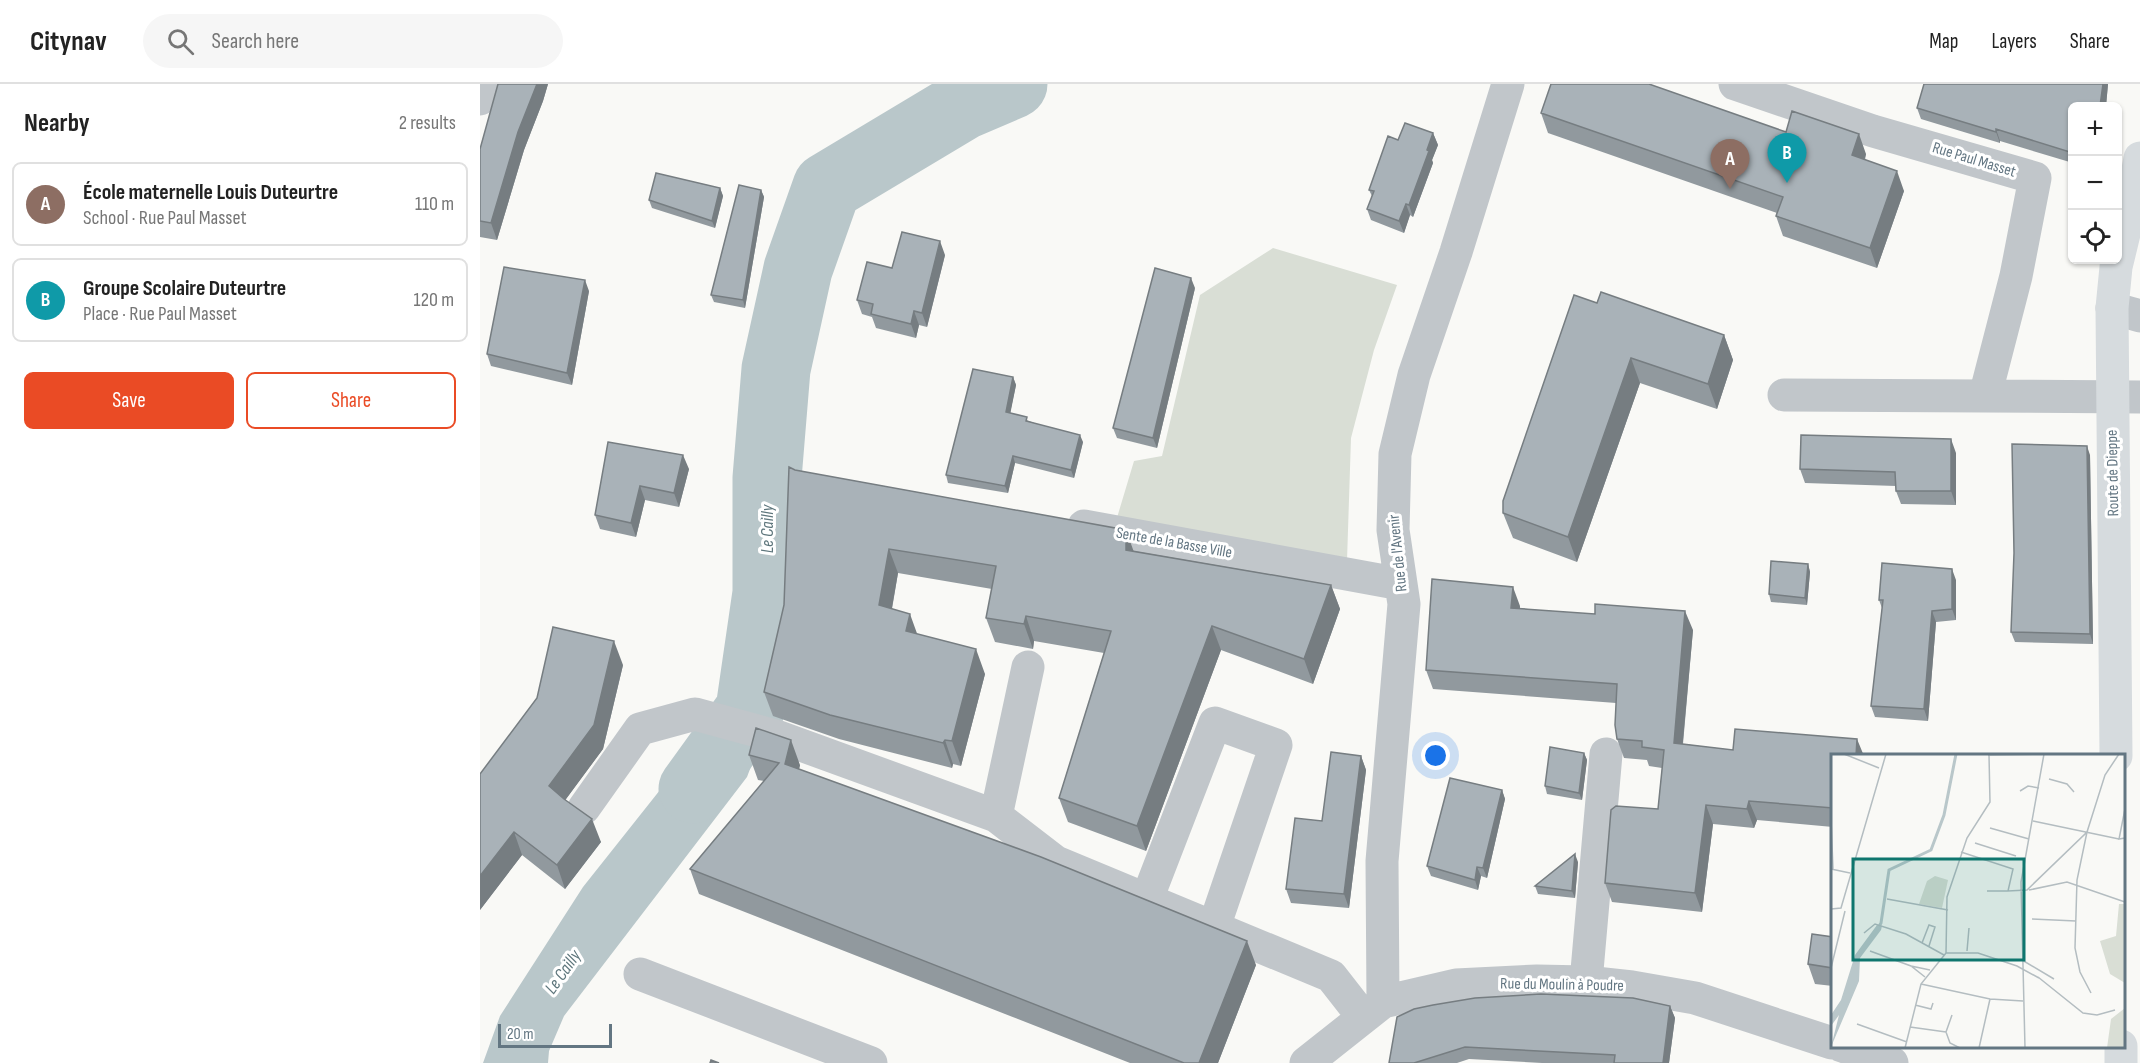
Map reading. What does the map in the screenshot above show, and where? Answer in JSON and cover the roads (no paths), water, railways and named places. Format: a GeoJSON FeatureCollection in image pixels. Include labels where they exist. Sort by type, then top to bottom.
{"type":"FeatureCollection","features":[{"type":"Feature","properties":{"kind":"main road","name":"Route de Dieppe"},"geometry":{"type":"LineString","coordinates":[[2117,754],[2128,711],[2126,312],[2116,267],[2140,158]]}},
{"type":"Feature","properties":{"kind":"main road","name":"Route de Dieppe"},"geometry":{"type":"LineString","coordinates":[[2134,192],[2140,243]]}},
{"type":"Feature","properties":{"kind":"street"},"geometry":{"type":"LineString","coordinates":[[480,99],[484,84]]}},
{"type":"Feature","properties":{"kind":"street","name":"Rue de l'Avenir"},"geometry":{"type":"LineString","coordinates":[[1373,1010],[1382,861],[1404,603],[1393,530],[1395,454],[1414,375],[1456,252],[1508,84]]}},
{"type":"Feature","properties":{"kind":"street","name":"Rue Paul Masset"},"geometry":{"type":"LineString","coordinates":[[1735,84],[1873,131],[2035,178],[2016,276],[1985,396]]}},
{"type":"Feature","properties":{"kind":"street"},"geometry":{"type":"LineString","coordinates":[[1784,395],[2126,397]]}},
{"type":"Feature","properties":{"kind":"street","name":"Sente de la Basse Ville"},"geometry":{"type":"LineString","coordinates":[[1060,522],[1401,584]]}},
{"type":"Feature","properties":{"kind":"street"},"geometry":{"type":"LineString","coordinates":[[996,816],[1028,666]]}},
{"type":"Feature","properties":{"kind":"street"},"geometry":{"type":"LineString","coordinates":[[584,808],[640,729],[695,714],[779,737],[996,816],[1056,862],[1331,976],[1373,1010]]}},
{"type":"Feature","properties":{"kind":"street"},"geometry":{"type":"LineString","coordinates":[[1147,899],[1215,723],[1276,745],[1214,927]]}},
{"type":"Feature","properties":{"kind":"street"},"geometry":{"type":"LineString","coordinates":[[1586,982],[1606,754]]}},
{"type":"Feature","properties":{"kind":"street"},"geometry":{"type":"LineString","coordinates":[[640,974],[871,1063]]}},
{"type":"Feature","properties":{"kind":"street","name":"Rue du Moulin à Poudre"},"geometry":{"type":"LineString","coordinates":[[1306,1063],[1373,1010],[1456,985],[1537,981],[1586,982],[1695,998],[1831,1042]]}},
{"type":"Feature","properties":{"kind":"street"},"geometry":{"type":"LineString","coordinates":[[1845,1048],[1892,1063]]}},
{"type":"Feature","properties":{"kind":"water"},"geometry":{"type":"Polygon","coordinates":[[[710,727],[761,740],[747,777],[564,1016],[549,1051],[548,1063],[483,1063],[500,1016],[583,887],[710,727]]]}},
{"type":"Feature","properties":{"kind":"waterway","name":"Le Cailly"},"geometry":{"type":"LineString","coordinates":[[693,789],[750,710],[767,593],[767,478],[776,369],[798,269],[827,187],[964,105],[1013,84]]}},
{"type":"Feature","properties":{"kind":"place","name":"Groupe Scolaire Duteurtre"},"geometry":{"type":"Point","coordinates":[1787,183]}},
{"type":"Feature","properties":{"kind":"place","name":"École maternelle Louis Duteurtre"},"geometry":{"type":"Point","coordinates":[1730,189]}}]}
